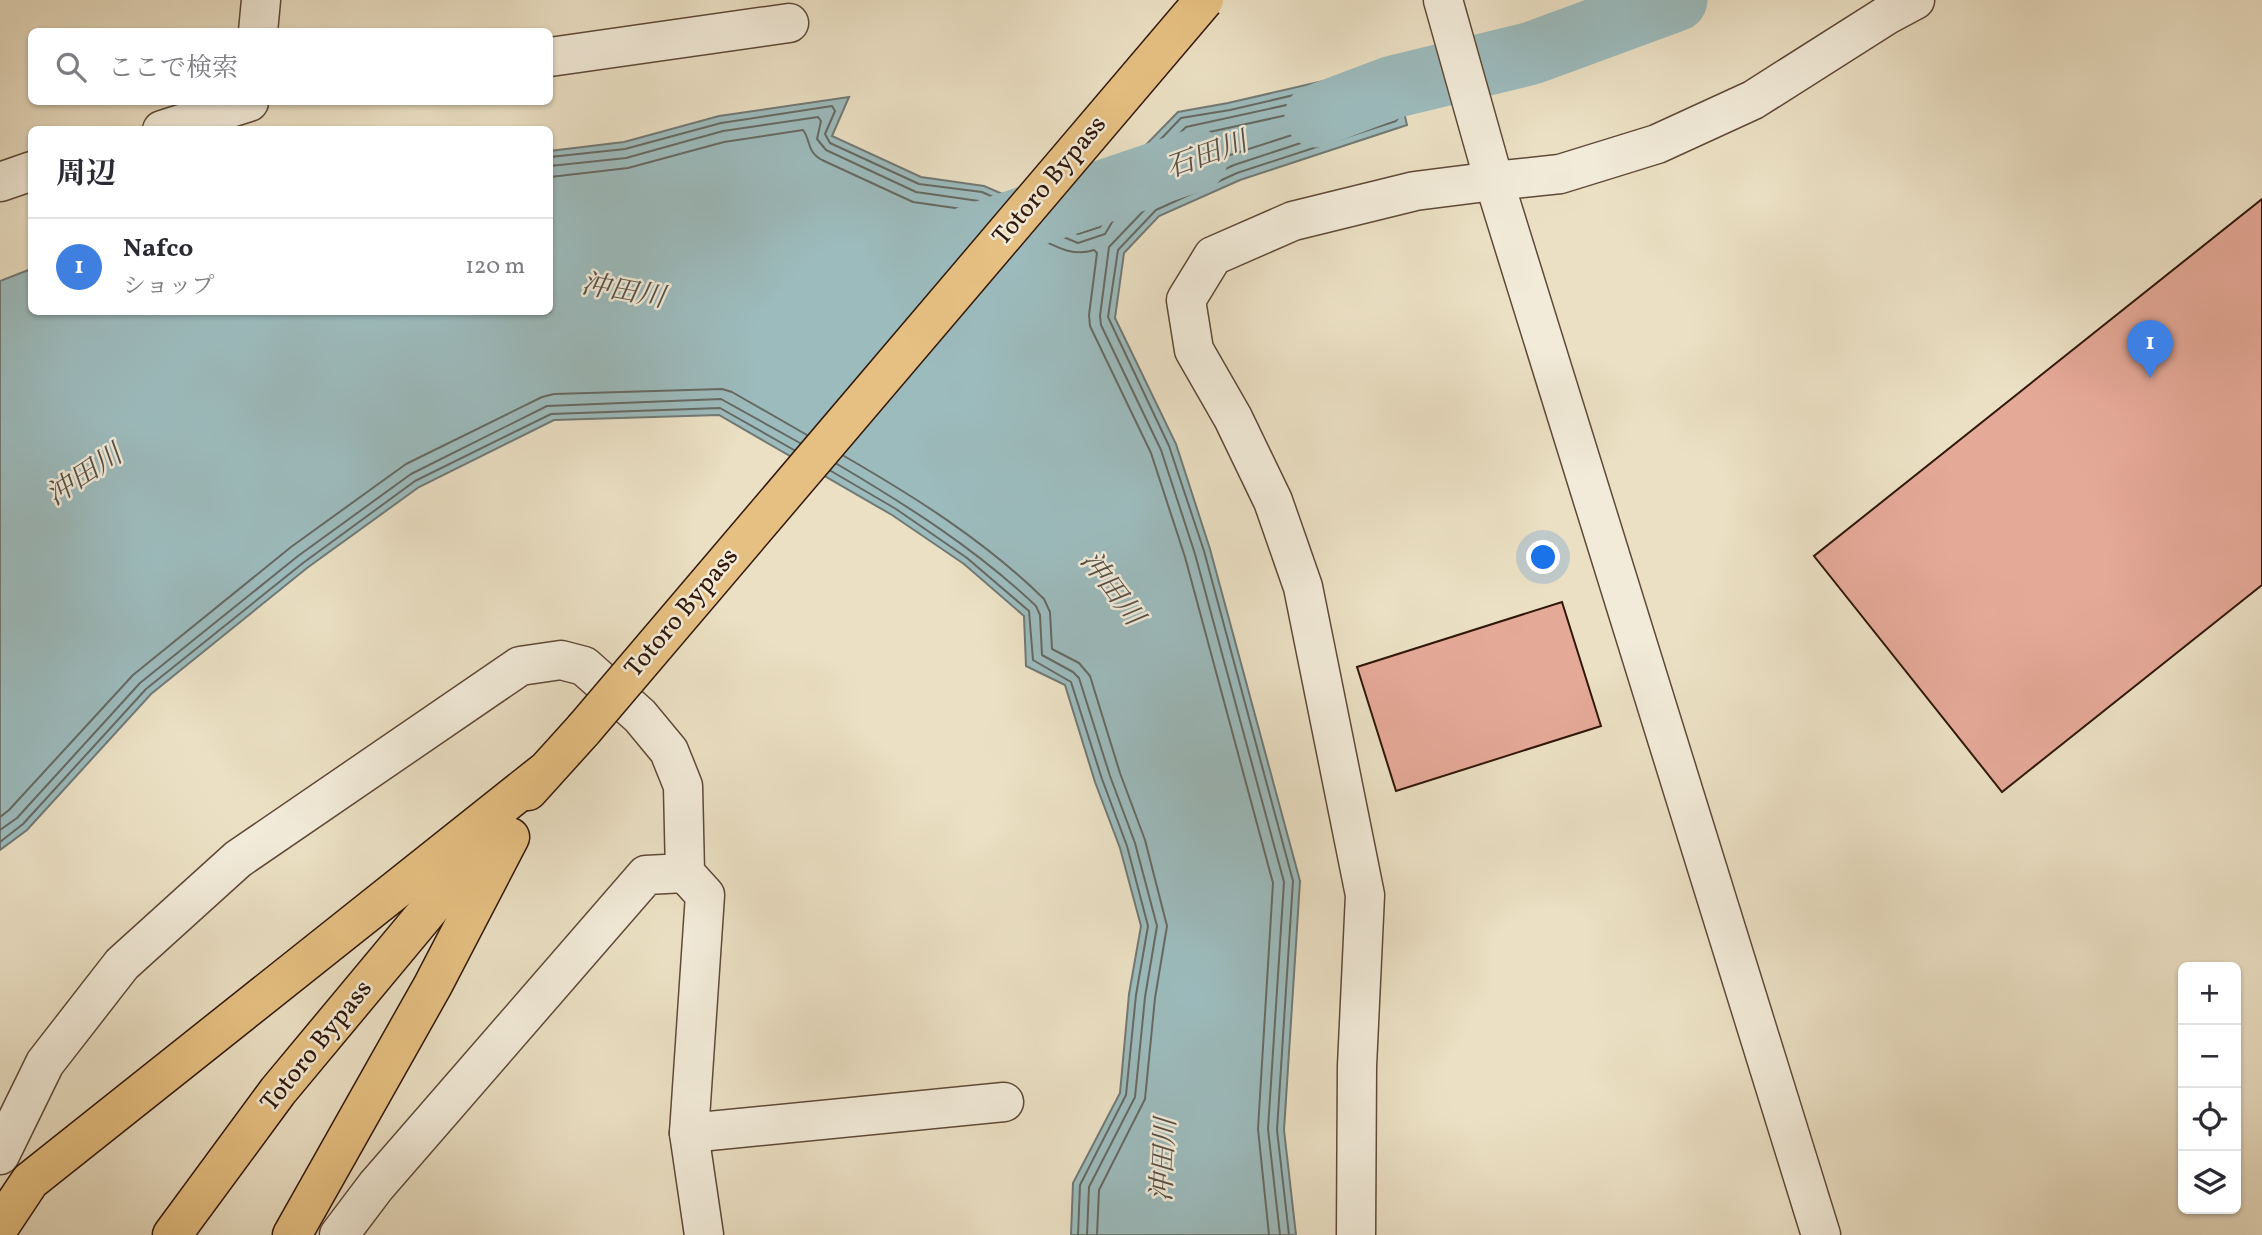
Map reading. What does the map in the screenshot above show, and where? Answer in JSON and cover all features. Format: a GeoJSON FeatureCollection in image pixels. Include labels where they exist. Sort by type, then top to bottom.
{"type":"FeatureCollection","features":[{"type":"Feature","properties":{"kind":"highway","name":"Totoro Bypass"},"geometry":{"type":"LineString","coordinates":[[172,1235],[278,1091],[543,773],[584,729],[1204,0]]}},
{"type":"Feature","properties":{"kind":"highway"},"geometry":{"type":"LineString","coordinates":[[0,1226],[30,1181],[543,773]]}},
{"type":"Feature","properties":{"kind":"highway"},"geometry":{"type":"LineString","coordinates":[[292,1235],[433,985],[543,773]]}},
{"type":"Feature","properties":{"kind":"street"},"geometry":{"type":"LineString","coordinates":[[258,28],[261,0]]}},
{"type":"Feature","properties":{"kind":"street"},"geometry":{"type":"LineString","coordinates":[[1356,1235],[1357,1066],[1365,895],[1303,587],[1273,501],[1233,418],[1194,350],[1186,300],[1213,256],[1293,221],[1415,191],[1560,174],[1657,144],[1752,100],[1915,0]]}},
{"type":"Feature","properties":{"kind":"street"},"geometry":{"type":"LineString","coordinates":[[1446,9],[1494,181],[1821,1235]]}},
{"type":"Feature","properties":{"kind":"street"},"geometry":{"type":"LineString","coordinates":[[553,57],[789,23]]}},
{"type":"Feature","properties":{"kind":"street"},"geometry":{"type":"LineString","coordinates":[[174,126],[240,105]]}},
{"type":"Feature","properties":{"kind":"street"},"geometry":{"type":"LineString","coordinates":[[0,182],[28,173]]}},
{"type":"Feature","properties":{"kind":"street"},"geometry":{"type":"LineString","coordinates":[[0,1155],[45,1063],[121,964],[239,859],[520,666],[561,660],[584,666],[640,716],[669,751],[683,786],[685,873],[705,895],[689,1133],[704,1235]]}},
{"type":"Feature","properties":{"kind":"street"},"geometry":{"type":"LineString","coordinates":[[339,1235],[376,1186],[646,875],[685,873]]}},
{"type":"Feature","properties":{"kind":"street"},"geometry":{"type":"LineString","coordinates":[[689,1133],[1004,1102]]}},
{"type":"Feature","properties":{"kind":"water","name":"沖田川"},"geometry":{"type":"Polygon","coordinates":[[[1393,65],[1407,125],[1240,180],[1159,216],[1124,253],[1115,318],[1176,444],[1210,549],[1300,881],[1284,1130],[1296,1235],[1071,1235],[1073,1183],[1120,1093],[1129,994],[1141,926],[1120,848],[1095,782],[1065,685],[1026,666],[1024,616],[964,564],[892,515],[719,415],[554,420],[419,487],[307,568],[151,694],[27,830],[0,850],[0,281],[28,270],[28,315],[553,315],[553,151],[624,142],[719,116],[849,97],[832,136],[921,177],[984,186],[1079,227],[1096,221],[1129,162],[1178,112],[1393,65]]]}},
{"type":"Feature","properties":{"kind":"building"},"geometry":{"type":"Polygon","coordinates":[[[2262,199],[2262,585],[2002,792],[1814,556],[2262,199]]]}},
{"type":"Feature","properties":{"kind":"building"},"geometry":{"type":"Polygon","coordinates":[[[1562,602],[1601,726],[1396,791],[1357,667],[1562,602]]]}},
{"type":"Feature","properties":{"kind":"waterway","name":"石田川"},"geometry":{"type":"LineString","coordinates":[[1316,116],[1393,87],[1532,53],[1676,0]]}},
{"type":"Feature","properties":{"kind":"waterway","name":"石田川"},"geometry":{"type":"LineString","coordinates":[[969,237],[1196,160]]}},
{"type":"Feature","properties":{"kind":"place","name":"Nafco"},"geometry":{"type":"Point","coordinates":[2150,378]}}]}
